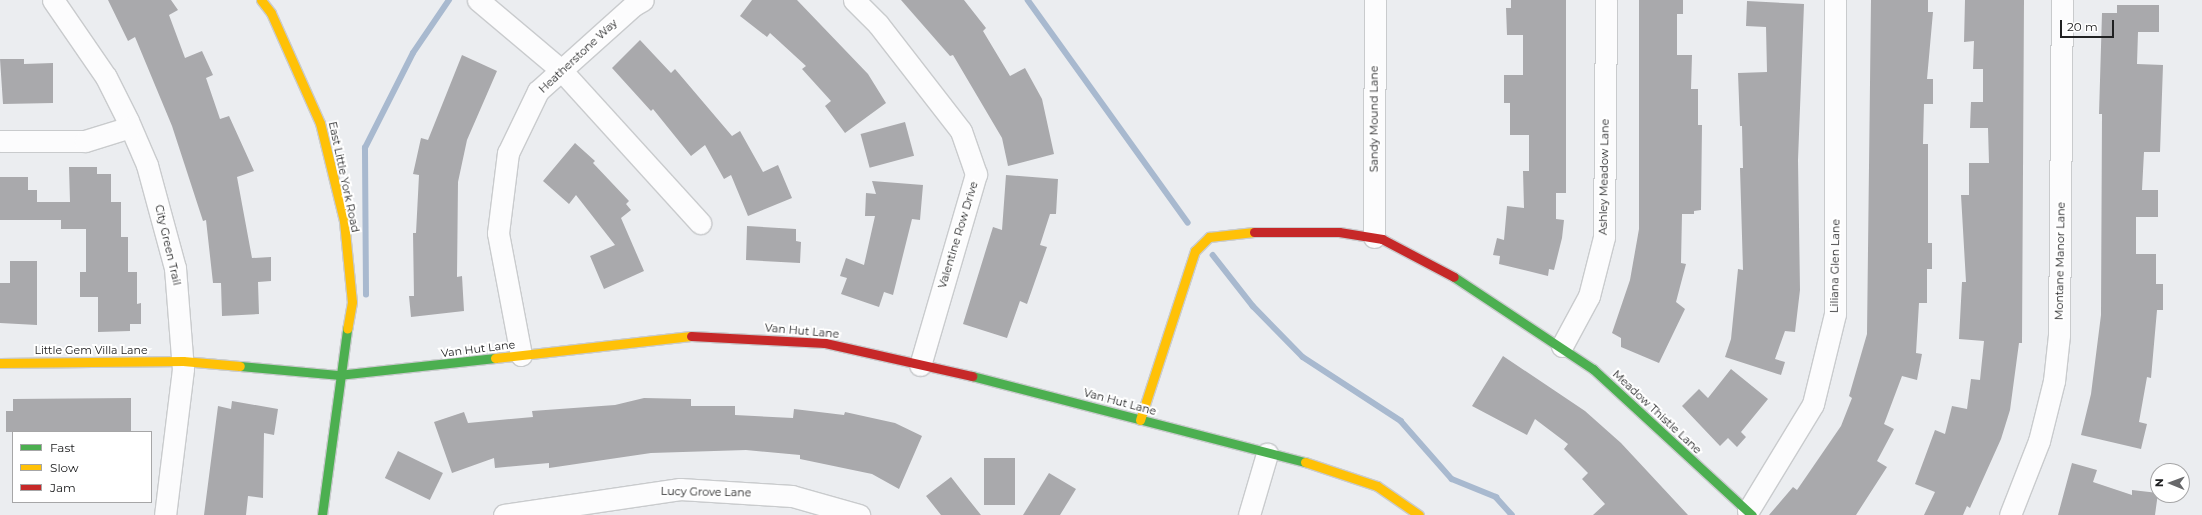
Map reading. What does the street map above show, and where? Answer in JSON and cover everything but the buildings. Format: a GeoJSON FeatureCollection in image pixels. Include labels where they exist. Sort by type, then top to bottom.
{"type":"FeatureCollection","features":[{"type":"Feature","properties":{"kind":"street","name":"City Green Trail"},"geometry":{"type":"LineString","coordinates":[[53,0],[106,77],[130,127],[147,165],[175,268],[183,362],[165,515]]}},
{"type":"Feature","properties":{"kind":"street","name":"East Little York Road"},"geometry":{"type":"LineString","coordinates":[[261,0],[271,13],[320,123],[344,221],[352,302],[338,375],[322,515]]}},
{"type":"Feature","properties":{"kind":"street"},"geometry":{"type":"LineString","coordinates":[[478,0],[561,70],[700,223]]}},
{"type":"Feature","properties":{"kind":"street","name":"Heatherstone Way"},"geometry":{"type":"LineString","coordinates":[[521,355],[498,233],[508,153],[538,91],[634,4],[643,0]]}},
{"type":"Feature","properties":{"kind":"street","name":"Valentine Row Drive"},"geometry":{"type":"LineString","coordinates":[[854,0],[878,24],[962,131],[976,174],[920,365]]}},
{"type":"Feature","properties":{"kind":"street","name":"Sandy Mound Lane"},"geometry":{"type":"LineString","coordinates":[[1374,238],[1375,0]]}},
{"type":"Feature","properties":{"kind":"street","name":"Ashley Meadow Lane"},"geometry":{"type":"LineString","coordinates":[[1562,346],[1589,296],[1604,237],[1606,0]]}},
{"type":"Feature","properties":{"kind":"street","name":"Liliana Glen Lane"},"geometry":{"type":"LineString","coordinates":[[1750,513],[1813,404],[1835,314],[1835,0]]}},
{"type":"Feature","properties":{"kind":"street","name":"Montane Manor Lane"},"geometry":{"type":"LineString","coordinates":[[2010,515],[2039,441],[2054,381],[2059,335],[2062,0]]}},
{"type":"Feature","properties":{"kind":"street"},"geometry":{"type":"LineString","coordinates":[[0,141],[85,141],[130,127]]}},
{"type":"Feature","properties":{"kind":"street","name":"Meadow Thistle Lane"},"geometry":{"type":"LineString","coordinates":[[1140,420],[1195,251],[1209,237],[1249,232],[1339,232],[1374,238],[1474,287],[1562,346],[1593,369],[1750,513]]}},
{"type":"Feature","properties":{"kind":"street","name":"Van Hut Lane"},"geometry":{"type":"LineString","coordinates":[[183,362],[338,375],[521,355],[681,335],[825,343],[1140,420],[1267,454],[1323,465],[1377,486],[1419,515]]}},
{"type":"Feature","properties":{"kind":"street","name":"Little Gem Villa Lane"},"geometry":{"type":"LineString","coordinates":[[0,363],[183,362]]}},
{"type":"Feature","properties":{"kind":"street"},"geometry":{"type":"LineString","coordinates":[[1249,515],[1267,454]]}},
{"type":"Feature","properties":{"kind":"street","name":"Lucy Grove Lane"},"geometry":{"type":"LineString","coordinates":[[504,515],[680,489],[792,496],[859,515]]}},
{"type":"Feature","properties":{"kind":"waterway"},"geometry":{"type":"LineString","coordinates":[[366,295],[365,148],[413,53],[449,0]]}},
{"type":"Feature","properties":{"kind":"waterway"},"geometry":{"type":"LineString","coordinates":[[1028,0],[1188,223]]}},
{"type":"Feature","properties":{"kind":"waterway"},"geometry":{"type":"LineString","coordinates":[[1213,255],[1253,306],[1303,357],[1401,421],[1452,479],[1496,497],[1512,515]]}},
{"type":"Feature","properties":{"kind":"traffic: fast"},"geometry":{"type":"LineString","coordinates":[[1454,277],[1593,369],[1752,515]]}},
{"type":"Feature","properties":{"kind":"traffic: fast"},"geometry":{"type":"LineString","coordinates":[[322,515],[347,329]]}},
{"type":"Feature","properties":{"kind":"traffic: fast"},"geometry":{"type":"LineString","coordinates":[[240,366],[338,375],[495,358]]}},
{"type":"Feature","properties":{"kind":"traffic: fast"},"geometry":{"type":"LineString","coordinates":[[972,376],[1305,462]]}},
{"type":"Feature","properties":{"kind":"traffic: slow"},"geometry":{"type":"LineString","coordinates":[[261,0],[271,13],[320,123],[344,221],[352,302],[347,329]]}},
{"type":"Feature","properties":{"kind":"traffic: slow"},"geometry":{"type":"LineString","coordinates":[[1140,420],[1195,251],[1209,237],[1254,232]]}},
{"type":"Feature","properties":{"kind":"traffic: slow"},"geometry":{"type":"LineString","coordinates":[[495,358],[691,336]]}},
{"type":"Feature","properties":{"kind":"traffic: slow"},"geometry":{"type":"LineString","coordinates":[[0,363],[183,361],[240,366]]}},
{"type":"Feature","properties":{"kind":"traffic: slow"},"geometry":{"type":"LineString","coordinates":[[1305,462],[1377,486],[1419,515]]}},
{"type":"Feature","properties":{"kind":"traffic: jam"},"geometry":{"type":"LineString","coordinates":[[1254,232],[1339,232],[1382,239],[1454,277]]}},
{"type":"Feature","properties":{"kind":"traffic: jam"},"geometry":{"type":"LineString","coordinates":[[691,336],[825,343],[972,376]]}}]}
